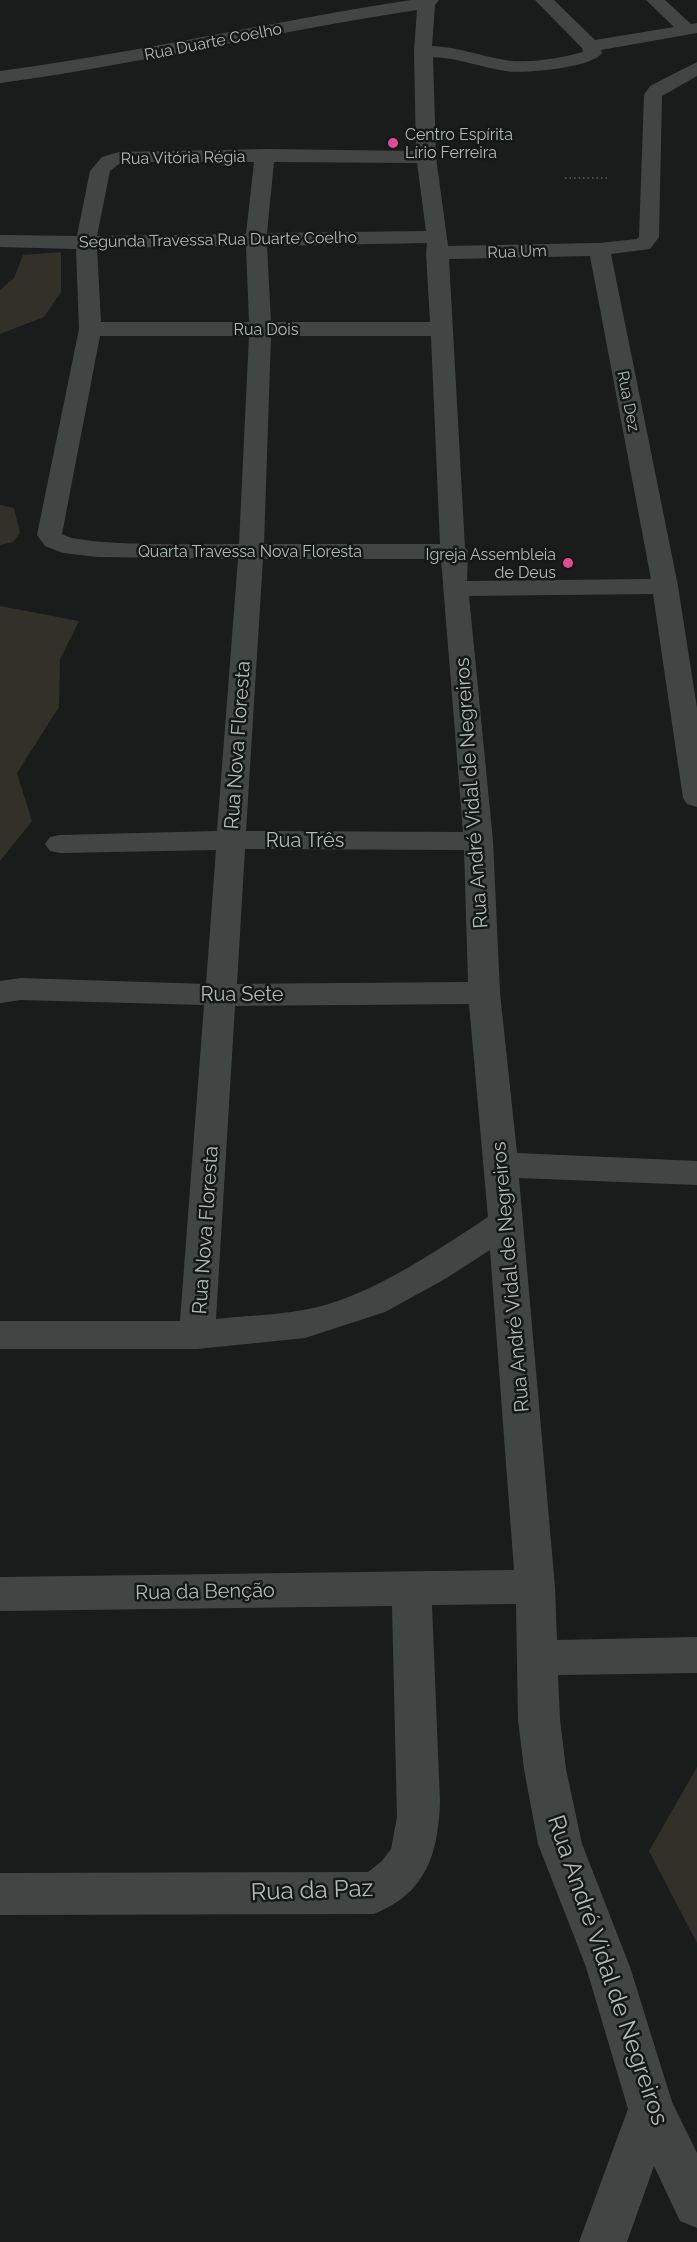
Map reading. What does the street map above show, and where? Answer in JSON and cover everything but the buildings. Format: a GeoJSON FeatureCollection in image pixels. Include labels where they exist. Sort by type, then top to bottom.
{"type":"FeatureCollection","features":[{"type":"Feature","properties":{"kind":"street"},"geometry":{"type":"LineString","coordinates":[[423,51],[452,52],[497,64],[524,66],[588,57],[593,53],[591,46],[544,0]]}},
{"type":"Feature","properties":{"kind":"street"},"geometry":{"type":"LineString","coordinates":[[656,0],[693,29]]}},
{"type":"Feature","properties":{"kind":"street","name":"Rua André Vidal de Negreiros"},"geometry":{"type":"LineString","coordinates":[[428,2],[423,51],[426,157],[436,245],[455,589],[478,841],[484,993],[506,1222],[535,1587],[539,1658],[539,1720],[545,1769],[560,1844],[608,1967],[651,2109],[697,2204]]}},
{"type":"Feature","properties":{"kind":"street","name":"Rua Duarte Coelho"},"geometry":{"type":"LineString","coordinates":[[0,77],[84,66],[327,18],[428,2]]}},
{"type":"Feature","properties":{"kind":"street"},"geometry":{"type":"LineString","coordinates":[[591,46],[693,29]]}},
{"type":"Feature","properties":{"kind":"street"},"geometry":{"type":"LineString","coordinates":[[599,249],[643,245],[649,237],[653,95],[657,90],[697,68]]}},
{"type":"Feature","properties":{"kind":"street","name":"Rua Nova Floresta"},"geometry":{"type":"LineString","coordinates":[[197,1335],[251,552],[260,329],[256,238],[265,155]]}},
{"type":"Feature","properties":{"kind":"street","name":"Rua Vitória Régia"},"geometry":{"type":"LineString","coordinates":[[49,535],[90,329],[86,241],[100,171],[106,162],[113,158],[128,156],[426,157]]}},
{"type":"Feature","properties":{"kind":"street","name":"Segunda Travessa Rua Duarte Coelho"},"geometry":{"type":"LineString","coordinates":[[0,241],[27,243],[256,238],[436,245]]}},
{"type":"Feature","properties":{"kind":"street","name":"Rua Um"},"geometry":{"type":"LineString","coordinates":[[436,245],[599,249]]}},
{"type":"Feature","properties":{"kind":"street","name":"Rua Dez"},"geometry":{"type":"LineString","coordinates":[[599,249],[665,586],[697,798]]}},
{"type":"Feature","properties":{"kind":"street","name":"Rua Dois"},"geometry":{"type":"LineString","coordinates":[[90,329],[441,329]]}},
{"type":"Feature","properties":{"kind":"street","name":"Quarta Travessa Nova Floresta"},"geometry":{"type":"LineString","coordinates":[[49,535],[54,542],[82,548],[251,552],[454,551]]}},
{"type":"Feature","properties":{"kind":"street"},"geometry":{"type":"LineString","coordinates":[[455,589],[665,586]]}},
{"type":"Feature","properties":{"kind":"street","name":"Rua Três"},"geometry":{"type":"LineString","coordinates":[[60,844],[230,840],[478,841]]}},
{"type":"Feature","properties":{"kind":"street","name":"Rua Sete"},"geometry":{"type":"LineString","coordinates":[[0,992],[21,989],[222,995],[484,993]]}},
{"type":"Feature","properties":{"kind":"street"},"geometry":{"type":"LineString","coordinates":[[501,1165],[697,1173]]}},
{"type":"Feature","properties":{"kind":"street"},"geometry":{"type":"LineString","coordinates":[[0,1335],[197,1335],[305,1324],[372,1302],[433,1270],[506,1222]]}},
{"type":"Feature","properties":{"kind":"street"},"geometry":{"type":"LineString","coordinates":[[411,1588],[535,1587]]}},
{"type":"Feature","properties":{"kind":"street","name":"Rua da Benção"},"geometry":{"type":"LineString","coordinates":[[0,1594],[411,1588]]}},
{"type":"Feature","properties":{"kind":"street","name":"Rua da Paz"},"geometry":{"type":"LineString","coordinates":[[0,1894],[374,1893],[393,1883],[406,1868],[418,1837],[419,1802],[411,1588]]}},
{"type":"Feature","properties":{"kind":"street"},"geometry":{"type":"LineString","coordinates":[[539,1658],[697,1655]]}},
{"type":"Feature","properties":{"kind":"street"},"geometry":{"type":"LineString","coordinates":[[603,2242],[651,2109]]}},
{"type":"Feature","properties":{"kind":"shaded area"},"geometry":{"type":"Polygon","coordinates":[[[61,252],[61,292],[44,317],[0,334],[0,290],[14,278],[23,255],[61,252]]]}},
{"type":"Feature","properties":{"kind":"shaded area"},"geometry":{"type":"Polygon","coordinates":[[[0,505],[14,508],[20,533],[13,542],[0,545],[0,505]]]}},
{"type":"Feature","properties":{"kind":"shaded area"},"geometry":{"type":"Polygon","coordinates":[[[0,606],[79,621],[60,659],[59,707],[17,773],[32,821],[0,861],[0,606]]]}},
{"type":"Feature","properties":{"kind":"shaded area"},"geometry":{"type":"Polygon","coordinates":[[[697,1767],[697,1943],[649,1851],[697,1767]]]}},
{"type":"Feature","properties":{"kind":"place","name":"Centro Espírita Lírio Ferreira"},"geometry":{"type":"Point","coordinates":[393,143]}},
{"type":"Feature","properties":{"kind":"place","name":"Igreja Assembleia de Deus"},"geometry":{"type":"Point","coordinates":[568,563]}}]}
